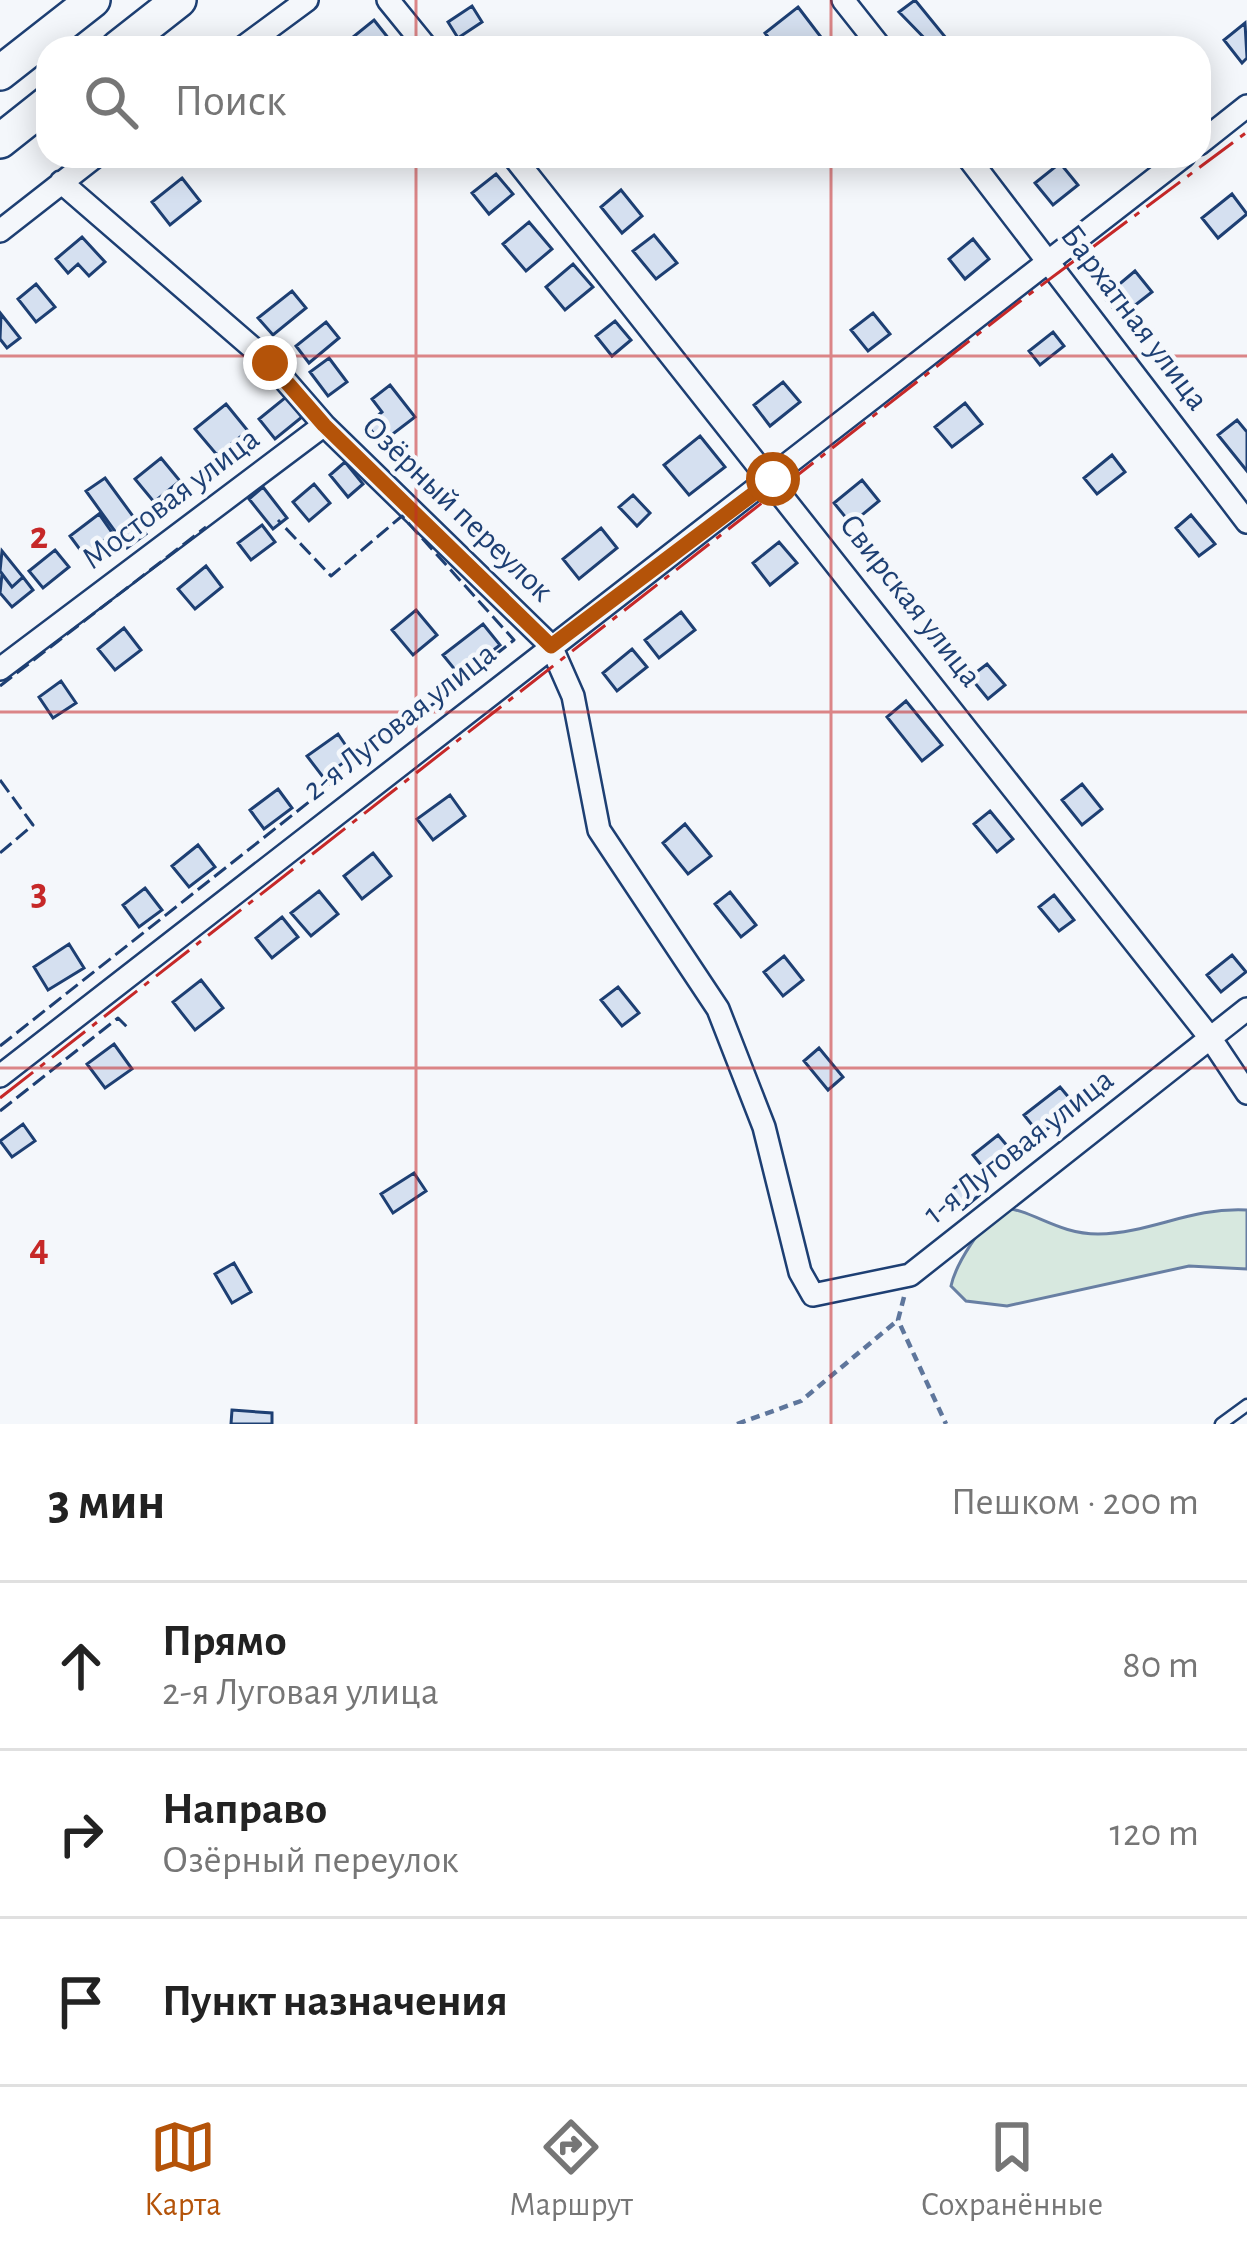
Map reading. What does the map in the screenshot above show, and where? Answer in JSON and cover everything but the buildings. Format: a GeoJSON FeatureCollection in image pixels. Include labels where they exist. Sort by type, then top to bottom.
{"type":"FeatureCollection","features":[{"type":"Feature","properties":{"kind":"main road"},"geometry":{"type":"LineString","coordinates":[[47,36],[93,0]]}},
{"type":"Feature","properties":{"kind":"main road"},"geometry":{"type":"LineString","coordinates":[[133,36],[179,0]]}},
{"type":"Feature","properties":{"kind":"main road"},"geometry":{"type":"LineString","coordinates":[[0,73],[36,45]]}},
{"type":"Feature","properties":{"kind":"main road"},"geometry":{"type":"LineString","coordinates":[[0,141],[36,112]]}},
{"type":"Feature","properties":{"kind":"street"},"geometry":{"type":"LineString","coordinates":[[258,36],[307,0]]}},
{"type":"Feature","properties":{"kind":"street"},"geometry":{"type":"LineString","coordinates":[[388,0],[417,36]]}},
{"type":"Feature","properties":{"kind":"street"},"geometry":{"type":"LineString","coordinates":[[843,0],[872,36]]}},
{"type":"Feature","properties":{"kind":"street"},"geometry":{"type":"LineString","coordinates":[[1211,134],[1247,106]]}},
{"type":"Feature","properties":{"kind":"street"},"geometry":{"type":"LineString","coordinates":[[0,230],[80,168]]}},
{"type":"Feature","properties":{"kind":"street","name":"Свирская улица"},"geometry":{"type":"LineString","coordinates":[[523,168],[773,479],[1210,1039],[1247,1094]]}},
{"type":"Feature","properties":{"kind":"street","name":"Бархатная улица"},"geometry":{"type":"LineString","coordinates":[[976,168],[1247,522]]}},
{"type":"Feature","properties":{"kind":"street","name":"2-я Луговая улица"},"geometry":{"type":"LineString","coordinates":[[0,1076],[1169,168]]}},
{"type":"Feature","properties":{"kind":"street","name":"Озёрный переулок"},"geometry":{"type":"LineString","coordinates":[[61,182],[270,363],[324,425],[551,646],[573,696],[599,830],[718,1009],[764,1127],[800,1272],[813,1295]]}},
{"type":"Feature","properties":{"kind":"street","name":"Мостовая улица"},"geometry":{"type":"LineString","coordinates":[[0,669],[324,425]]}},
{"type":"Feature","properties":{"kind":"street","name":"1-я Луговая улица"},"geometry":{"type":"LineString","coordinates":[[813,1295],[910,1275],[1247,1010]]}},
{"type":"Feature","properties":{"kind":"lane"},"geometry":{"type":"LineString","coordinates":[[1221,1424],[1247,1405]]}},
{"type":"Feature","properties":{"kind":"path"},"geometry":{"type":"LineString","coordinates":[[737,1424],[801,1400],[898,1320],[910,1275]]}},
{"type":"Feature","properties":{"kind":"path"},"geometry":{"type":"LineString","coordinates":[[898,1320],[946,1424]]}},
{"type":"Feature","properties":{"kind":"shaded area"},"geometry":{"type":"Polygon","coordinates":[[[1000,1207],[1098,1234],[1207,1212],[1247,1210],[1247,1269],[1189,1266],[1007,1306],[966,1301],[951,1286],[954,1276],[1000,1207]]]}},
{"type":"Feature","properties":{"kind":"fence"},"geometry":{"type":"LineString","coordinates":[[0,1046],[514,640],[402,516],[331,576],[278,520]]}},
{"type":"Feature","properties":{"kind":"fence"},"geometry":{"type":"LineString","coordinates":[[0,686],[206,527]]}},
{"type":"Feature","properties":{"kind":"fence"},"geometry":{"type":"LineString","coordinates":[[0,780],[33,825],[0,853]]}},
{"type":"Feature","properties":{"kind":"fence"},"geometry":{"type":"LineString","coordinates":[[0,1111],[118,1018],[127,1027]]}},
{"type":"Feature","properties":{"kind":"power"},"geometry":{"type":"LineString","coordinates":[[1211,159],[1247,132]]}},
{"type":"Feature","properties":{"kind":"power"},"geometry":{"type":"LineString","coordinates":[[0,1098],[1023,299],[1199,168]]}},
{"type":"Feature","properties":{"kind":"route"},"geometry":{"type":"LineString","coordinates":[[270,363],[324,425],[551,646],[773,479]]}}]}
